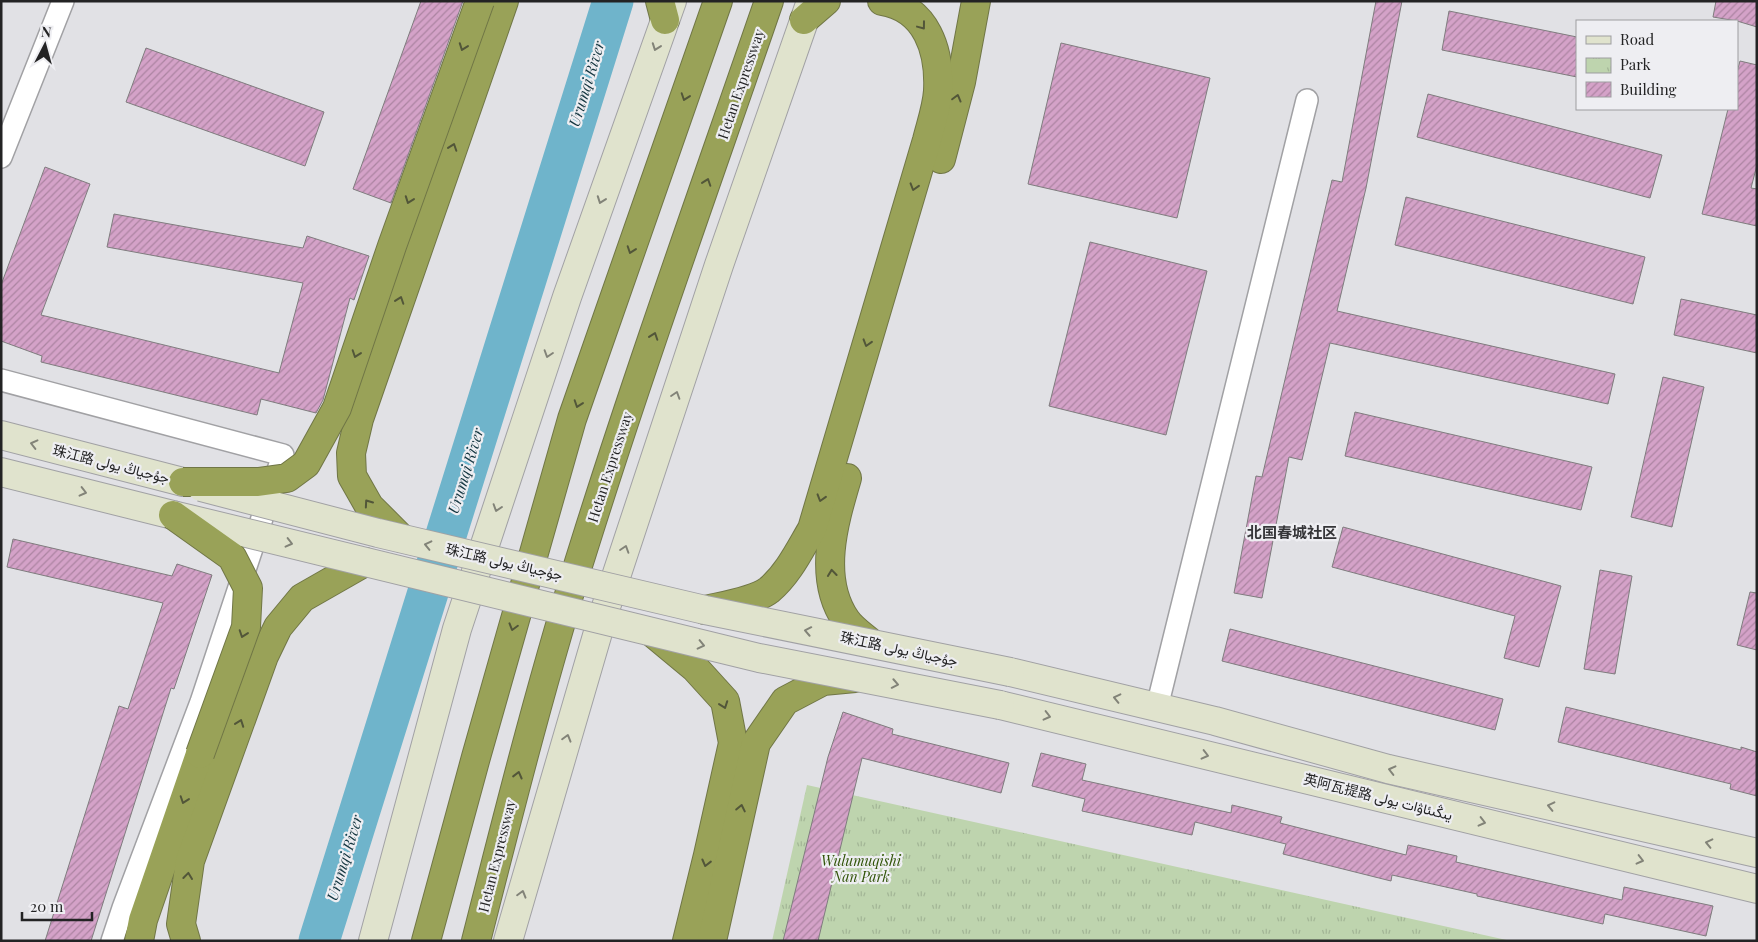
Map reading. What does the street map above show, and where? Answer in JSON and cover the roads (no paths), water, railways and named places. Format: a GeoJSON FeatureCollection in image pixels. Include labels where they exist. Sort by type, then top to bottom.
{"type":"FeatureCollection","features":[{"type":"Feature","properties":{"kind":"highway"},"geometry":{"type":"LineString","coordinates":[[183,482],[258,482],[287,478],[306,464],[337,408],[392,246],[480,1]]}},
{"type":"Feature","properties":{"kind":"highway"},"geometry":{"type":"LineString","coordinates":[[401,538],[369,506],[352,476],[351,454],[359,419],[504,1]]}},
{"type":"Feature","properties":{"kind":"highway"},"geometry":{"type":"LineString","coordinates":[[426,941],[478,748],[572,419],[718,1]]}},
{"type":"Feature","properties":{"kind":"highway","name":"Hetan Expressway"},"geometry":{"type":"LineString","coordinates":[[476,941],[521,762],[585,542],[769,1]]}},
{"type":"Feature","properties":{"kind":"highway"},"geometry":{"type":"LineString","coordinates":[[807,10],[826,1]]}},
{"type":"Feature","properties":{"kind":"highway"},"geometry":{"type":"LineString","coordinates":[[871,644],[846,620],[835,597],[831,572],[830,545],[836,513],[936,143],[938,92],[937,68],[932,44],[924,27],[910,12],[882,1]]}},
{"type":"Feature","properties":{"kind":"highway"},"geometry":{"type":"LineString","coordinates":[[705,610],[743,602],[768,592],[790,567],[812,529],[936,143],[961,82],[976,1]]}},
{"type":"Feature","properties":{"kind":"highway"},"geometry":{"type":"LineString","coordinates":[[139,941],[143,920],[246,627],[248,588],[232,557],[173,515]]}},
{"type":"Feature","properties":{"kind":"highway"},"geometry":{"type":"LineString","coordinates":[[186,941],[182,924],[190,861],[264,656],[278,627],[302,598],[365,562]]}},
{"type":"Feature","properties":{"kind":"highway"},"geometry":{"type":"LineString","coordinates":[[654,634],[696,668],[725,701],[732,743],[708,855],[686,941]]}},
{"type":"Feature","properties":{"kind":"highway"},"geometry":{"type":"LineString","coordinates":[[712,941],[756,743],[785,701],[823,681],[860,677]]}},
{"type":"Feature","properties":{"kind":"street"},"geometry":{"type":"LineString","coordinates":[[1,158],[63,1]]}},
{"type":"Feature","properties":{"kind":"street"},"geometry":{"type":"LineString","coordinates":[[373,941],[457,629],[567,297],[666,8]]}},
{"type":"Feature","properties":{"kind":"street"},"geometry":{"type":"LineString","coordinates":[[508,941],[604,612],[719,265],[807,10]]}},
{"type":"Feature","properties":{"kind":"street"},"geometry":{"type":"LineString","coordinates":[[1307,100],[1157,707],[1215,721],[1388,769],[1757,854]]}},
{"type":"Feature","properties":{"kind":"street"},"geometry":{"type":"LineString","coordinates":[[1,380],[283,455],[201,702],[112,941]]}},
{"type":"Feature","properties":{"kind":"street","name":"珠江路 جۇجياڭ يولى"},"geometry":{"type":"LineString","coordinates":[[1,435],[401,538],[705,610],[1010,672],[1157,707]]}},
{"type":"Feature","properties":{"kind":"street"},"geometry":{"type":"LineString","coordinates":[[1,472],[654,634],[759,658],[860,677]]}},
{"type":"Feature","properties":{"kind":"street","name":"英阿瓦提路 يىڭىئاۋات يولى"},"geometry":{"type":"LineString","coordinates":[[860,677],[1000,705],[1757,889]]}},
{"type":"Feature","properties":{"kind":"waterway","name":"Urumqi River"},"geometry":{"type":"LineString","coordinates":[[319,941],[613,1]]}},
{"type":"Feature","properties":{"kind":"district","name":"北国春城社区"},"geometry":{"type":"Point","coordinates":[1292,533]}},
{"type":"Feature","properties":{"kind":"park label","name":"Wulumuqishi Nan Park"},"geometry":{"type":"Point","coordinates":[861,870]}}]}
